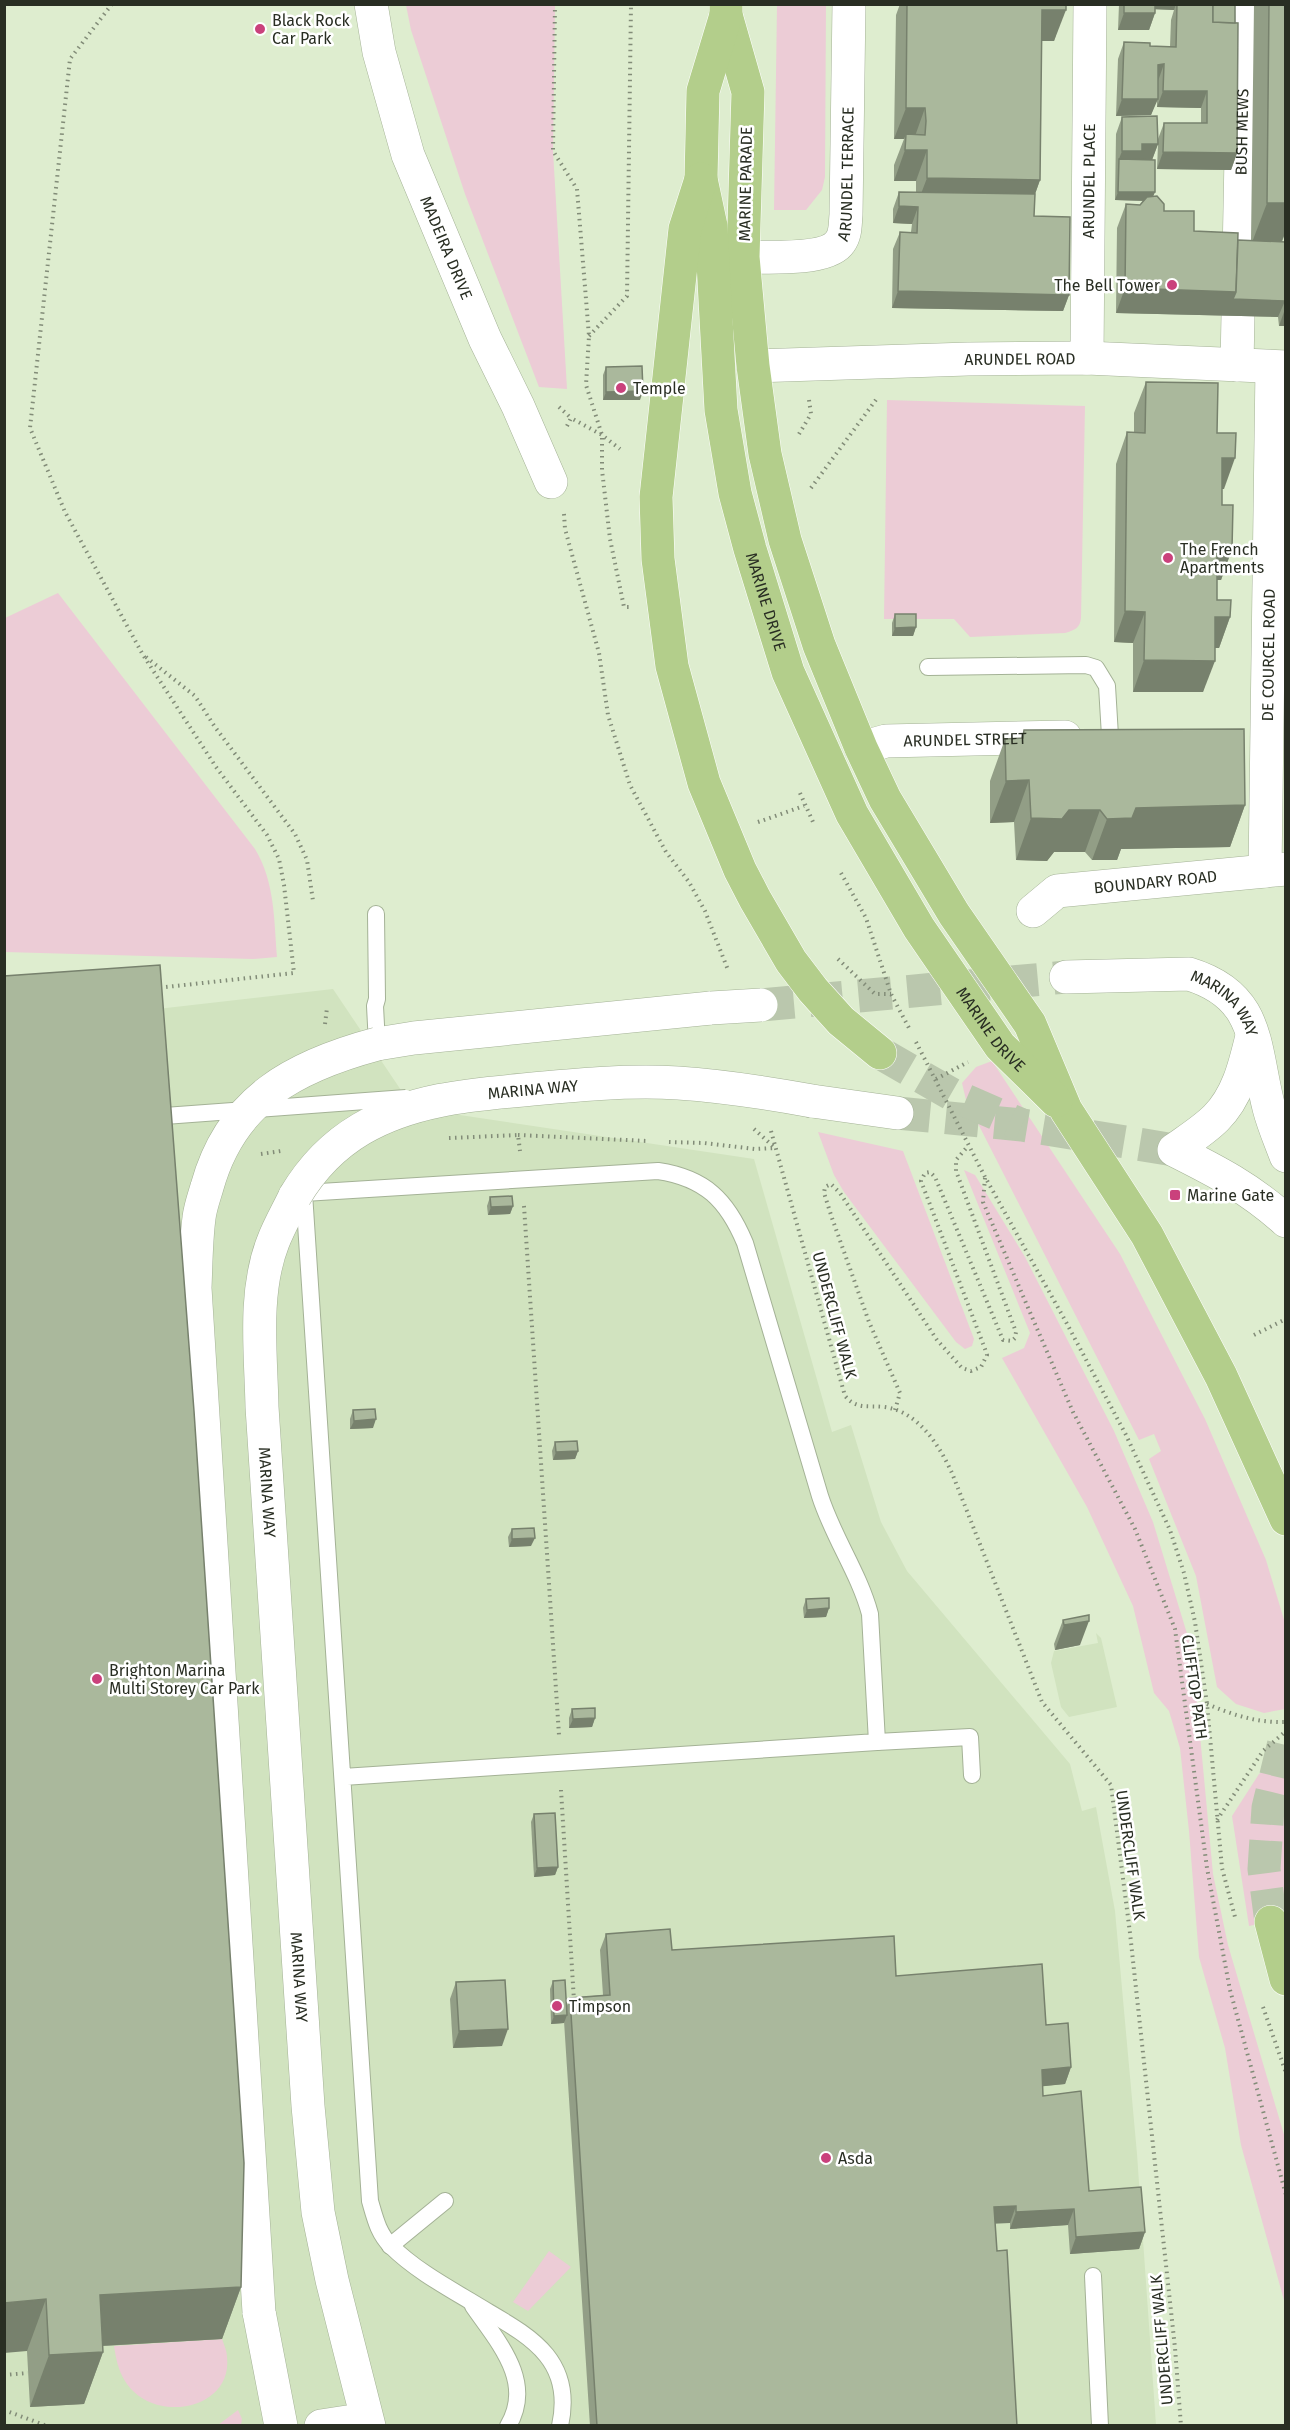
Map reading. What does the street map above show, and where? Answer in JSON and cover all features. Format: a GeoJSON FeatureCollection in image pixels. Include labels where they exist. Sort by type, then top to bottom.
{"type":"FeatureCollection","features":[{"type":"Feature","properties":{"kind":"main road","name":"MARINE PARADE"},"geometry":{"type":"LineString","coordinates":[[726,10],[747,92],[743,257],[753,366]]}},
{"type":"Feature","properties":{"kind":"main road","name":"MARINE DRIVE"},"geometry":{"type":"LineString","coordinates":[[726,10],[704,91],[701,180],[711,226],[721,410],[733,482],[750,549],[788,672],[852,814],[919,928],[1000,1046],[1066,1110]]}},
{"type":"Feature","properties":{"kind":"main road"},"geometry":{"type":"LineString","coordinates":[[701,180],[685,230],[656,497],[658,559],[672,666],[704,783],[740,870],[759,907],[791,961],[813,990],[841,1021],[880,1053]]}},
{"type":"Feature","properties":{"kind":"main road","name":"MARINE DRIVE"},"geometry":{"type":"LineString","coordinates":[[753,366],[765,454],[785,540],[819,645],[861,748],[885,799],[954,914],[1030,1024],[1066,1110],[1162,1262],[1221,1376],[1286,1519]]}},
{"type":"Feature","properties":{"kind":"main road"},"geometry":{"type":"LineString","coordinates":[[1271,1922],[1273,1988]]}},
{"type":"Feature","properties":{"kind":"street","name":"MADEIRA DRIVE"},"geometry":{"type":"LineString","coordinates":[[371,4],[379,52],[408,155],[484,339],[518,406],[557,495]]}},
{"type":"Feature","properties":{"kind":"street","name":"ARUNDEL TERRACE"},"geometry":{"type":"LineString","coordinates":[[743,257],[819,254],[835,248],[842,239],[846,215],[849,4]]}},
{"type":"Feature","properties":{"kind":"street","name":"ARUNDEL PLACE"},"geometry":{"type":"LineString","coordinates":[[1087,358],[1090,4]]}},
{"type":"Feature","properties":{"kind":"street","name":"BUSH MEWS"},"geometry":{"type":"LineString","coordinates":[[1239,258],[1244,4]]}},
{"type":"Feature","properties":{"kind":"street"},"geometry":{"type":"LineString","coordinates":[[1237,364],[1238,315]]}},
{"type":"Feature","properties":{"kind":"street","name":"ARUNDEL ROAD"},"geometry":{"type":"LineString","coordinates":[[753,366],[803,363],[1087,358],[1279,367]]}},
{"type":"Feature","properties":{"kind":"street","name":"DE COURCEL ROAD"},"geometry":{"type":"LineString","coordinates":[[1275,870],[1279,367]]}},
{"type":"Feature","properties":{"kind":"street"},"geometry":{"type":"LineString","coordinates":[[1233,736],[1276,735]]}},
{"type":"Feature","properties":{"kind":"street","name":"ARUNDEL STREET"},"geometry":{"type":"LineString","coordinates":[[861,748],[886,741],[1144,736]]}},
{"type":"Feature","properties":{"kind":"street","name":"BOUNDARY ROAD"},"geometry":{"type":"LineString","coordinates":[[1033,911],[1057,891],[1275,870]]}},
{"type":"Feature","properties":{"kind":"street","name":"MARINA WAY"},"geometry":{"type":"LineString","coordinates":[[1066,977],[1189,974],[1209,980],[1227,992],[1240,1008],[1253,1032],[1269,1108],[1286,1156]]}},
{"type":"Feature","properties":{"kind":"street"},"geometry":{"type":"LineString","coordinates":[[280,2426],[259,2312],[195,1288],[199,1216],[210,1174],[223,1145],[253,1105],[278,1084],[338,1054],[414,1038],[621,1016],[761,1005]]}},
{"type":"Feature","properties":{"kind":"street"},"geometry":{"type":"LineString","coordinates":[[1253,1032],[1246,1064],[1232,1098],[1216,1119],[1174,1150],[1238,1183],[1265,1202],[1286,1221]]}},
{"type":"Feature","properties":{"kind":"street","name":"MARINA WAY"},"geometry":{"type":"LineString","coordinates":[[369,2426],[332,2280],[318,2212],[308,2106],[262,1407],[260,1337],[262,1292],[266,1265],[273,1242],[295,1196],[317,1164],[360,1130],[413,1108],[458,1096],[569,1086],[676,1083],[765,1092],[897,1113]]}},
{"type":"Feature","properties":{"kind":"street"},"geometry":{"type":"LineString","coordinates":[[321,2426],[347,2422],[362,2426]]}},
{"type":"Feature","properties":{"kind":"lane"},"geometry":{"type":"LineString","coordinates":[[928,667],[1086,664],[1096,668],[1107,686],[1110,736]]}},
{"type":"Feature","properties":{"kind":"lane"},"geometry":{"type":"LineString","coordinates":[[376,914],[377,1044]]}},
{"type":"Feature","properties":{"kind":"lane"},"geometry":{"type":"LineString","coordinates":[[150,1118],[340,1102],[458,1096]]}},
{"type":"Feature","properties":{"kind":"lane"},"geometry":{"type":"LineString","coordinates":[[560,2426],[563,2393],[555,2369],[547,2356],[530,2337],[516,2326],[470,2302],[390,2246],[377,2227],[369,2192],[304,1193],[634,1172],[665,1172],[699,1184],[715,1194],[731,1214],[745,1243],[823,1508],[866,1600],[870,1614],[878,1742]]}},
{"type":"Feature","properties":{"kind":"lane"},"geometry":{"type":"LineString","coordinates":[[343,1777],[970,1737],[972,1775]]}},
{"type":"Feature","properties":{"kind":"lane"},"geometry":{"type":"LineString","coordinates":[[390,2246],[445,2201]]}},
{"type":"Feature","properties":{"kind":"lane"},"geometry":{"type":"LineString","coordinates":[[1093,2276],[1100,2426]]}},
{"type":"Feature","properties":{"kind":"lane"},"geometry":{"type":"LineString","coordinates":[[470,2302],[505,2353],[515,2373],[518,2397],[508,2426]]}},
{"type":"Feature","properties":{"kind":"path"},"geometry":{"type":"LineString","coordinates":[[112,4],[70,59],[30,429],[65,512],[143,655],[216,767],[267,835],[279,859],[294,973],[151,989]]}},
{"type":"Feature","properties":{"kind":"path"},"geometry":{"type":"LineString","coordinates":[[555,4],[553,151],[577,189],[589,336],[586,385],[602,435]]}},
{"type":"Feature","properties":{"kind":"path"},"geometry":{"type":"LineString","coordinates":[[589,336],[627,296],[631,4]]}},
{"type":"Feature","properties":{"kind":"path"},"geometry":{"type":"LineString","coordinates":[[806,495],[880,394]]}},
{"type":"Feature","properties":{"kind":"path"},"geometry":{"type":"LineString","coordinates":[[557,495],[599,653],[608,715],[630,785],[666,852],[689,882],[705,911],[732,979]]}},
{"type":"Feature","properties":{"kind":"path"},"geometry":{"type":"LineString","coordinates":[[143,655],[195,696],[215,727],[296,834],[307,860],[313,901]]}},
{"type":"Feature","properties":{"kind":"path"},"geometry":{"type":"LineString","coordinates":[[760,832],[754,824],[804,806]]}},
{"type":"Feature","properties":{"kind":"path"},"geometry":{"type":"LineString","coordinates":[[837,958],[875,994],[891,994],[985,1177],[1115,1414],[1170,1530],[1184,1574],[1195,1622],[1207,1704],[1222,1868],[1236,1920]]}},
{"type":"Feature","properties":{"kind":"path","name":"UNDERCLIFF WALK"},"geometry":{"type":"LineString","coordinates":[[770,1126],[843,1391],[857,1406],[886,1407],[895,1410],[921,1426],[938,1445],[952,1473],[1042,1702],[1111,1785],[1130,1933],[1175,2348],[1181,2426]]}},
{"type":"Feature","properties":{"kind":"path"},"geometry":{"type":"LineString","coordinates":[[441,1138],[518,1136],[646,1141]]}},
{"type":"Feature","properties":{"kind":"path"},"geometry":{"type":"LineString","coordinates":[[518,1136],[574,2007]]}},
{"type":"Feature","properties":{"kind":"path"},"geometry":{"type":"LineString","coordinates":[[687,1143],[755,1149],[776,1148]]}},
{"type":"Feature","properties":{"kind":"path"},"geometry":{"type":"LineString","coordinates":[[895,1410],[900,1394],[865,1311],[832,1218],[825,1187],[831,1184],[840,1194],[937,1340],[962,1368],[974,1371],[985,1361],[985,1349],[921,1181],[925,1173],[930,1172],[935,1177],[1003,1340],[1012,1341],[1016,1338],[1016,1332],[956,1171],[956,1160],[968,1145]]}},
{"type":"Feature","properties":{"kind":"path","name":"CLIFFTOP PATH"},"geometry":{"type":"LineString","coordinates":[[985,1177],[983,1202],[1073,1412],[1135,1529],[1175,1629],[1207,1868],[1230,1989],[1286,2195]]}},
{"type":"Feature","properties":{"kind":"path"},"geometry":{"type":"LineString","coordinates":[[1254,1335],[1286,1319]]}},
{"type":"Feature","properties":{"kind":"path"},"geometry":{"type":"LineString","coordinates":[[1207,1704],[1235,1715],[1264,1722],[1286,1722]]}},
{"type":"Feature","properties":{"kind":"path"},"geometry":{"type":"LineString","coordinates":[[1217,1820],[1263,1751],[1286,1731]]}},
{"type":"Feature","properties":{"kind":"path"},"geometry":{"type":"LineString","coordinates":[[1273,1988],[1286,2073]]}},
{"type":"Feature","properties":{"kind":"path"},"geometry":{"type":"LineString","coordinates":[[4,2374],[28,2373]]}},
{"type":"Feature","properties":{"kind":"path"},"geometry":{"type":"LineString","coordinates":[[4,2410],[47,2426]]}},
{"type":"Feature","properties":{"kind":"shaded area"},"geometry":{"type":"Polygon","coordinates":[[[406,5],[555,5],[553,151],[567,389],[539,387],[465,194],[411,30],[406,5]]]}},
{"type":"Feature","properties":{"kind":"shaded area"},"geometry":{"type":"Polygon","coordinates":[[[777,5],[826,5],[825,177],[822,190],[806,210],[774,210],[777,5]]]}},
{"type":"Feature","properties":{"kind":"shaded area"},"geometry":{"type":"Polygon","coordinates":[[[887,400],[1085,406],[1081,618],[1076,628],[1065,633],[970,637],[954,619],[884,619],[887,400]]]}},
{"type":"Feature","properties":{"kind":"shaded area"},"geometry":{"type":"Polygon","coordinates":[[[58,593],[255,849],[262,862],[270,888],[277,957],[253,959],[5,952],[5,618],[58,593]]]}},
{"type":"Feature","properties":{"kind":"shaded area"},"geometry":{"type":"Polygon","coordinates":[[[333,989],[413,1108],[754,1159],[832,1432],[851,1425],[881,1522],[907,1571],[1070,1764],[1082,1811],[1096,1807],[1115,1911],[1137,2154],[1156,2425],[5,2426],[5,1021],[131,1012],[333,989]]]}},
{"type":"Feature","properties":{"kind":"shaded area"},"geometry":{"type":"Polygon","coordinates":[[[992,1061],[1120,1254],[1205,1419],[1266,1560],[1285,1623],[1285,1709],[1264,1713],[1236,1704],[1217,1687],[1196,1576],[1149,1459],[1161,1451],[1154,1434],[1139,1440],[966,1100],[962,1083],[976,1067],[992,1061]]]}},
{"type":"Feature","properties":{"kind":"shaded area"},"geometry":{"type":"Polygon","coordinates":[[[818,1132],[903,1151],[974,1339],[972,1346],[965,1349],[956,1342],[844,1192],[834,1175],[818,1132]]]}},
{"type":"Feature","properties":{"kind":"shaded area"},"geometry":{"type":"Polygon","coordinates":[[[964,1170],[975,1175],[1025,1257],[1114,1431],[1153,1522],[1192,1650],[1213,1874],[1228,1945],[1285,2138],[1285,2304],[1241,2145],[1225,2048],[1199,1957],[1180,1748],[1169,1711],[1154,1693],[1133,1606],[1087,1507],[1002,1358],[1024,1348],[1030,1333],[964,1170]]]}},
{"type":"Feature","properties":{"kind":"shaded area"},"geometry":{"type":"Polygon","coordinates":[[[1096,1633],[1101,1638],[1117,1707],[1069,1717],[1061,1707],[1051,1663],[1054,1651],[1098,1643],[1096,1633]]]}},
{"type":"Feature","properties":{"kind":"shaded area"},"geometry":{"type":"Polygon","coordinates":[[[1285,1755],[1285,1918],[1249,1926],[1232,1816],[1259,1774],[1285,1755]]]}},
{"type":"Feature","properties":{"kind":"shaded area"},"geometry":{"type":"Polygon","coordinates":[[[549,2251],[571,2267],[528,2311],[513,2302],[549,2251]]]}},
{"type":"Feature","properties":{"kind":"shaded area"},"geometry":{"type":"Polygon","coordinates":[[[222,2339],[227,2355],[225,2375],[217,2390],[204,2400],[188,2406],[171,2407],[153,2403],[137,2395],[123,2377],[114,2346],[222,2339]]]}},
{"type":"Feature","properties":{"kind":"shaded area"},"geometry":{"type":"Polygon","coordinates":[[[238,2410],[242,2419],[241,2425],[218,2425],[238,2410]]]}},
{"type":"Feature","properties":{"kind":"building"},"geometry":{"type":"Polygon","coordinates":[[[907,4],[1066,4],[1066,10],[1042,10],[1040,180],[927,178],[927,150],[905,150],[906,134],[925,135],[926,121],[925,108],[906,108],[907,4]]]}},
{"type":"Feature","properties":{"kind":"building"},"geometry":{"type":"Polygon","coordinates":[[[1124,4],[1155,4],[1155,13],[1124,13],[1124,4]]]}},
{"type":"Feature","properties":{"kind":"building"},"geometry":{"type":"Polygon","coordinates":[[[1177,4],[1213,4],[1213,22],[1238,23],[1237,153],[1163,152],[1164,123],[1207,123],[1207,91],[1163,91],[1164,64],[1158,65],[1158,99],[1122,99],[1124,42],[1176,47],[1177,4]]]}},
{"type":"Feature","properties":{"kind":"building"},"geometry":{"type":"Polygon","coordinates":[[[1213,4],[1235,4],[1235,23],[1213,22],[1213,4]]]}},
{"type":"Feature","properties":{"kind":"building"},"geometry":{"type":"Polygon","coordinates":[[[1269,4],[1286,4],[1286,203],[1267,203],[1269,4]]]}},
{"type":"Feature","properties":{"kind":"building"},"geometry":{"type":"Polygon","coordinates":[[[1157,116],[1158,144],[1142,144],[1142,151],[1122,151],[1122,117],[1157,116]]]}},
{"type":"Feature","properties":{"kind":"building"},"geometry":{"type":"Polygon","coordinates":[[[1119,159],[1155,160],[1155,192],[1118,192],[1119,159]]]}},
{"type":"Feature","properties":{"kind":"building"},"geometry":{"type":"Polygon","coordinates":[[[899,192],[1035,194],[1034,216],[1070,217],[1069,295],[898,291],[900,232],[917,233],[918,207],[899,206],[899,192]]]}},
{"type":"Feature","properties":{"kind":"building","name":"The Bell Tower"},"geometry":{"type":"Polygon","coordinates":[[[1157,196],[1164,204],[1164,211],[1194,211],[1194,231],[1238,233],[1236,292],[1125,288],[1126,204],[1140,205],[1147,197],[1157,196]]]}},
{"type":"Feature","properties":{"kind":"building"},"geometry":{"type":"Polygon","coordinates":[[[1238,240],[1286,242],[1286,309],[1285,301],[1233,299],[1236,292],[1238,240]]]}},
{"type":"Feature","properties":{"kind":"building","name":"Temple"},"geometry":{"type":"Polygon","coordinates":[[[642,366],[643,391],[606,392],[606,367],[642,366]]]}},
{"type":"Feature","properties":{"kind":"building","name":"The French Apartments"},"geometry":{"type":"Polygon","coordinates":[[[1146,382],[1218,383],[1217,433],[1236,433],[1235,458],[1222,458],[1222,505],[1233,505],[1232,549],[1217,549],[1217,600],[1231,600],[1230,617],[1215,617],[1215,661],[1144,660],[1145,612],[1125,611],[1127,432],[1145,433],[1146,382]]]}},
{"type":"Feature","properties":{"kind":"building"},"geometry":{"type":"Polygon","coordinates":[[[895,614],[916,614],[916,627],[895,628],[895,614]]]}},
{"type":"Feature","properties":{"kind":"building"},"geometry":{"type":"Polygon","coordinates":[[[1244,729],[1245,805],[1136,808],[1132,818],[1107,819],[1100,810],[1069,810],[1062,819],[1031,818],[1029,780],[1006,781],[1005,739],[1023,738],[1024,730],[1244,729]]]}},
{"type":"Feature","properties":{"kind":"building","name":"Brighton Marina Multi Storey Car Park"},"geometry":{"type":"Polygon","coordinates":[[[160,965],[194,1411],[244,2163],[241,2287],[100,2295],[103,2352],[49,2355],[46,2299],[4,2303],[4,976],[160,965]]]}},
{"type":"Feature","properties":{"kind":"building"},"geometry":{"type":"Polygon","coordinates":[[[512,1196],[513,1206],[491,1207],[490,1197],[512,1196]]]}},
{"type":"Feature","properties":{"kind":"building"},"geometry":{"type":"Polygon","coordinates":[[[375,1409],[376,1419],[354,1421],[353,1410],[375,1409]]]}},
{"type":"Feature","properties":{"kind":"building"},"geometry":{"type":"Polygon","coordinates":[[[577,1441],[578,1451],[556,1452],[555,1442],[577,1441]]]}},
{"type":"Feature","properties":{"kind":"building"},"geometry":{"type":"Polygon","coordinates":[[[534,1528],[535,1538],[512,1539],[512,1529],[534,1528]]]}},
{"type":"Feature","properties":{"kind":"building"},"geometry":{"type":"Polygon","coordinates":[[[829,1598],[829,1608],[807,1610],[806,1599],[829,1598]]]}},
{"type":"Feature","properties":{"kind":"building"},"geometry":{"type":"Polygon","coordinates":[[[1089,1615],[1089,1621],[1064,1625],[1063,1620],[1089,1615]]]}},
{"type":"Feature","properties":{"kind":"building"},"geometry":{"type":"Polygon","coordinates":[[[595,1708],[595,1718],[573,1719],[572,1709],[595,1708]]]}},
{"type":"Feature","properties":{"kind":"building"},"geometry":{"type":"Polygon","coordinates":[[[555,1813],[558,1867],[537,1868],[534,1814],[555,1813]]]}},
{"type":"Feature","properties":{"kind":"building","name":"Asda"},"geometry":{"type":"Polygon","coordinates":[[[670,1929],[672,1950],[894,1936],[896,1976],[1042,1964],[1046,2025],[1068,2023],[1071,2067],[1042,2070],[1043,2096],[1081,2091],[1089,2191],[1141,2187],[1145,2232],[1076,2237],[1074,2209],[1016,2212],[1016,2206],[994,2207],[997,2251],[1007,2250],[1017,2426],[597,2426],[570,1998],[610,1995],[606,1934],[670,1929]]]}},
{"type":"Feature","properties":{"kind":"building"},"geometry":{"type":"Polygon","coordinates":[[[505,1980],[508,2029],[459,2031],[456,1982],[505,1980]]]}},
{"type":"Feature","properties":{"kind":"building"},"geometry":{"type":"Polygon","coordinates":[[[565,1980],[567,2015],[554,2016],[553,1981],[565,1980]]]}},
{"type":"Feature","properties":{"kind":"tunnel"},"geometry":{"type":"LineString","coordinates":[[761,1005],[1066,977]]}},
{"type":"Feature","properties":{"kind":"tunnel"},"geometry":{"type":"LineString","coordinates":[[880,1053],[953,1095],[1022,1125]]}},
{"type":"Feature","properties":{"kind":"tunnel"},"geometry":{"type":"LineString","coordinates":[[897,1113],[1022,1125],[1174,1150]]}},
{"type":"Feature","properties":{"kind":"tunnel"},"geometry":{"type":"LineString","coordinates":[[1271,1922],[1264,1869],[1268,1808],[1286,1734]]}},
{"type":"Feature","properties":{"kind":"place","name":"Black Rock Car Park"},"geometry":{"type":"Point","coordinates":[260,29]}},
{"type":"Feature","properties":{"kind":"place","name":"The Bell Tower"},"geometry":{"type":"Point","coordinates":[1172,285]}},
{"type":"Feature","properties":{"kind":"place","name":"Temple"},"geometry":{"type":"Point","coordinates":[621,388]}},
{"type":"Feature","properties":{"kind":"place","name":"The French Apartments"},"geometry":{"type":"Point","coordinates":[1168,558]}},
{"type":"Feature","properties":{"kind":"place","name":"Marine Gate"},"geometry":{"type":"Point","coordinates":[1175,1195]}},
{"type":"Feature","properties":{"kind":"place","name":"Brighton Marina Multi Storey Car Park"},"geometry":{"type":"Point","coordinates":[97,1679]}},
{"type":"Feature","properties":{"kind":"place","name":"Timpson"},"geometry":{"type":"Point","coordinates":[557,2006]}},
{"type":"Feature","properties":{"kind":"place","name":"Asda"},"geometry":{"type":"Point","coordinates":[826,2158]}}]}
